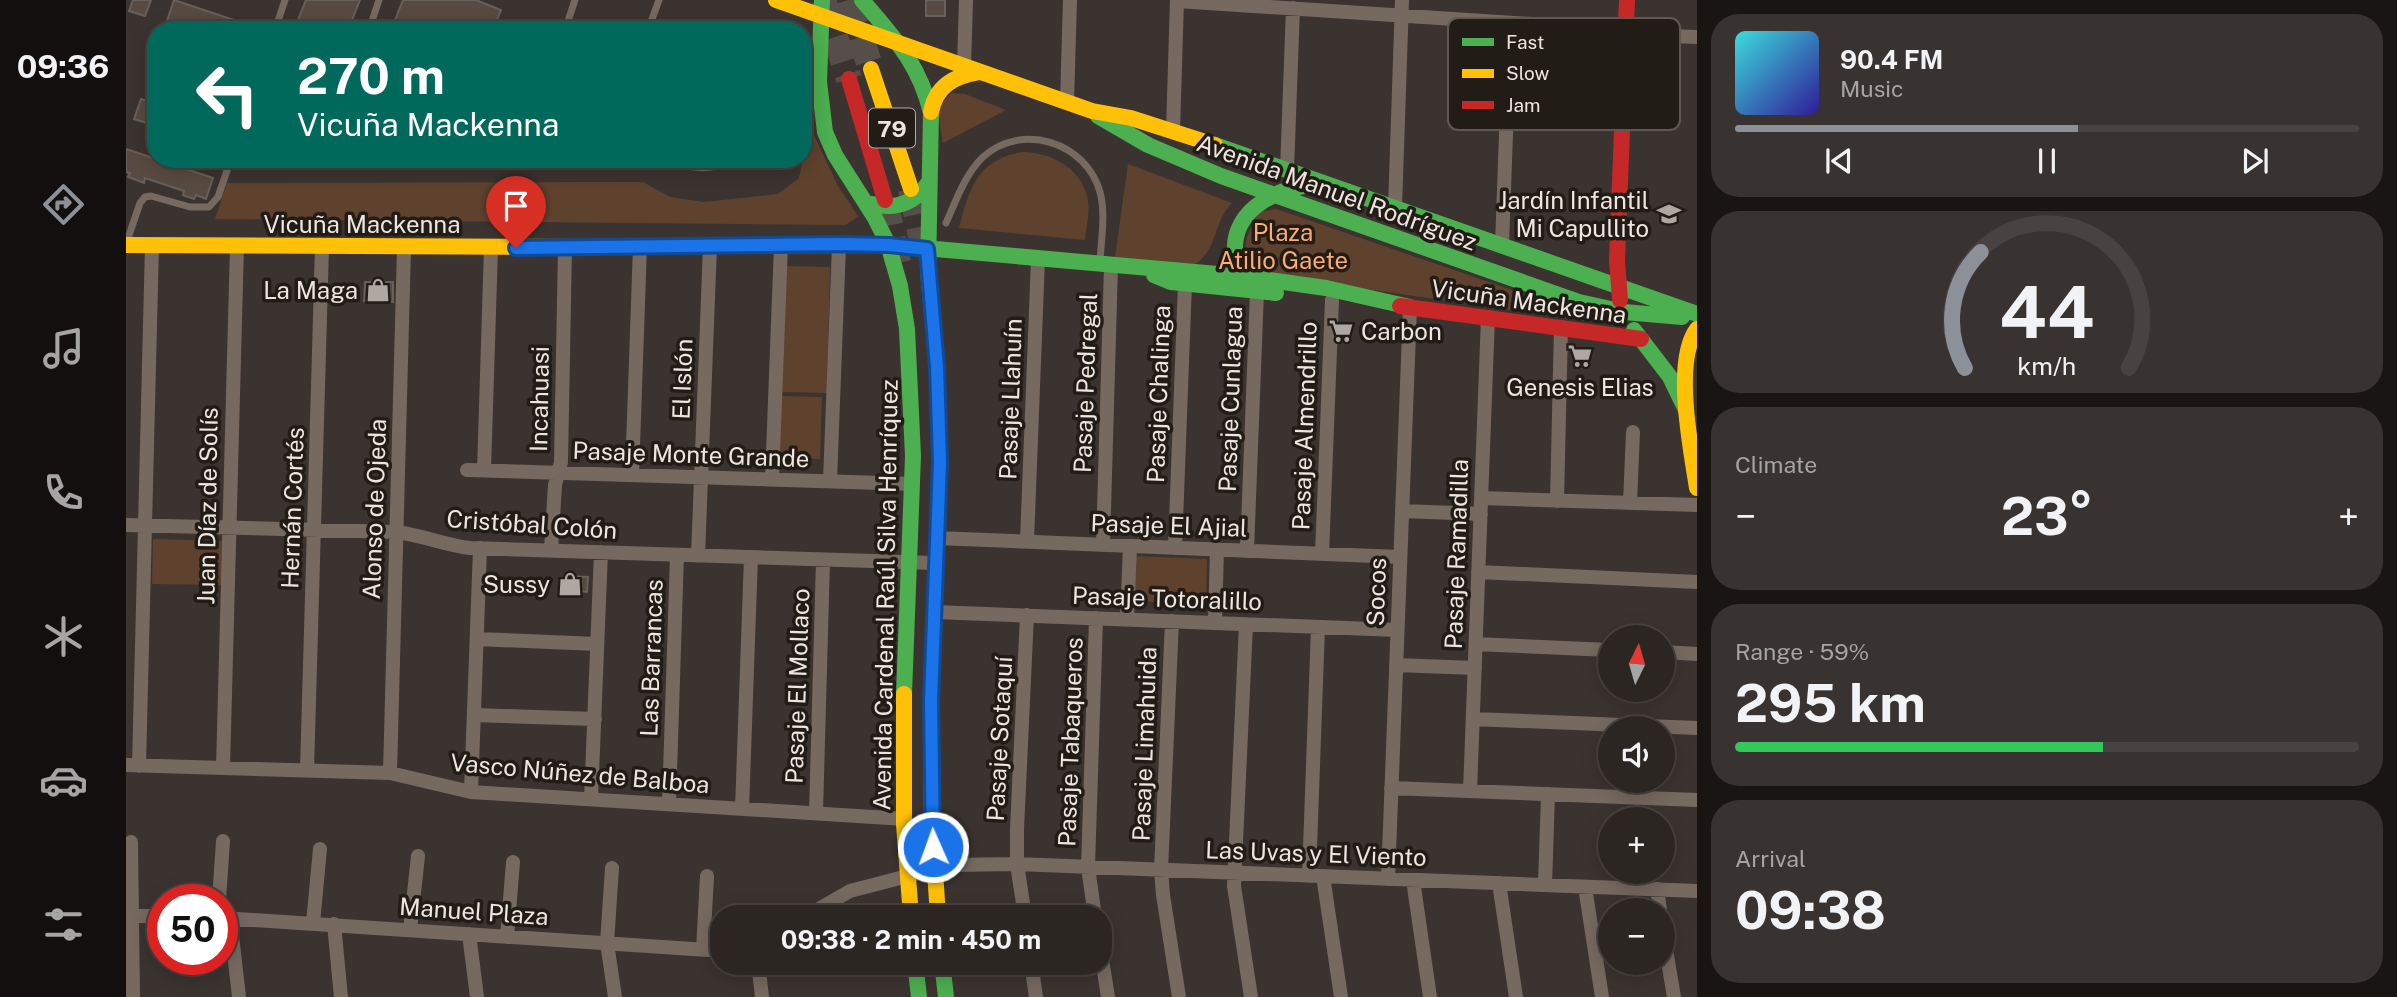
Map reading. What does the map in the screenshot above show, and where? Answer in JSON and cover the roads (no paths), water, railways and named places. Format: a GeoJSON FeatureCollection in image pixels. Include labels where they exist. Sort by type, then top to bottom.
{"type":"FeatureCollection","features":[{"type":"Feature","properties":{"kind":"main road","name":"Avenida Manuel Rodríguez"},"geometry":{"type":"LineString","coordinates":[[776,0],[822,8],[899,43],[1067,103],[1173,130],[1697,316]]}},
{"type":"Feature","properties":{"kind":"main road","name":"Avenida Cardenal Raúl Silva Henríquez"},"geometry":{"type":"LineString","coordinates":[[862,0],[899,43],[921,79],[931,113],[932,152],[927,249],[940,414],[931,722],[937,905]]}},
{"type":"Feature","properties":{"kind":"main road"},"geometry":{"type":"LineString","coordinates":[[1626,18],[1627,0]]}},
{"type":"Feature","properties":{"kind":"main road","name":"Avenida Cardenal Raúl Silva Henríquez"},"geometry":{"type":"LineString","coordinates":[[822,8],[818,83],[821,115],[830,147],[889,245],[903,302],[909,349],[913,405],[913,484],[904,712],[905,819],[910,905]]}},
{"type":"Feature","properties":{"kind":"main road","name":"79"},"geometry":{"type":"LineString","coordinates":[[871,69],[911,189]]}},
{"type":"Feature","properties":{"kind":"main road"},"geometry":{"type":"LineString","coordinates":[[931,113],[934,97],[944,85],[972,69]]}},
{"type":"Feature","properties":{"kind":"main road","name":"79"},"geometry":{"type":"LineString","coordinates":[[849,79],[885,200]]}},
{"type":"Feature","properties":{"kind":"main road","name":"Avenida Manuel Rodríguez"},"geometry":{"type":"LineString","coordinates":[[1092,111],[1148,145],[1269,194],[1578,302],[1624,312],[1697,316]]}},
{"type":"Feature","properties":{"kind":"main road"},"geometry":{"type":"LineString","coordinates":[[1623,130],[1618,288],[1624,312],[1670,377],[1690,414]]}},
{"type":"Feature","properties":{"kind":"main road"},"geometry":{"type":"LineString","coordinates":[[864,201],[884,207],[905,205],[917,198],[929,181]]}},
{"type":"Feature","properties":{"kind":"main road"},"geometry":{"type":"LineString","coordinates":[[1248,286],[1236,248],[1239,232],[1249,212],[1269,194],[1303,184],[1326,184]]}},
{"type":"Feature","properties":{"kind":"main road","name":"Vicuña Mackenna"},"geometry":{"type":"LineString","coordinates":[[126,245],[404,248],[889,245],[1143,269],[1201,271],[1248,286],[1332,300],[1410,307],[1641,339]]}},
{"type":"Feature","properties":{"kind":"main road"},"geometry":{"type":"LineString","coordinates":[[1201,271],[1222,262],[1236,248]]}},
{"type":"Feature","properties":{"kind":"main road","name":"Vicuña Mackenna"},"geometry":{"type":"LineString","coordinates":[[1143,269],[1159,277],[1185,283],[1326,288],[1410,307]]}},
{"type":"Feature","properties":{"kind":"main road"},"geometry":{"type":"LineString","coordinates":[[1697,329],[1688,342],[1692,362],[1690,414],[1697,488]]}},
{"type":"Feature","properties":{"kind":"main road"},"geometry":{"type":"LineString","coordinates":[[916,975],[919,997]]}},
{"type":"Feature","properties":{"kind":"main road"},"geometry":{"type":"LineString","coordinates":[[943,975],[946,997]]}},
{"type":"Feature","properties":{"kind":"street"},"geometry":{"type":"LineString","coordinates":[[966,0],[972,69]]}},
{"type":"Feature","properties":{"kind":"street"},"geometry":{"type":"LineString","coordinates":[[1067,103],[1070,0]]}},
{"type":"Feature","properties":{"kind":"street"},"geometry":{"type":"LineString","coordinates":[[1173,130],[1177,0],[1448,19]]}},
{"type":"Feature","properties":{"kind":"street"},"geometry":{"type":"LineString","coordinates":[[1395,208],[1402,0]]}},
{"type":"Feature","properties":{"kind":"street"},"geometry":{"type":"LineString","coordinates":[[1287,170],[1293,8]]}},
{"type":"Feature","properties":{"kind":"street"},"geometry":{"type":"LineString","coordinates":[[1502,246],[1506,130]]}},
{"type":"Feature","properties":{"kind":"street"},"geometry":{"type":"LineString","coordinates":[[830,481],[839,244]]}},
{"type":"Feature","properties":{"kind":"street"},"geometry":{"type":"LineString","coordinates":[[132,765],[145,526],[152,245]]}},
{"type":"Feature","properties":{"kind":"street"},"geometry":{"type":"LineString","coordinates":[[772,479],[781,245]]}},
{"type":"Feature","properties":{"kind":"street","name":"Juan Díaz de Solís"},"geometry":{"type":"LineString","coordinates":[[223,768],[237,246]]}},
{"type":"Feature","properties":{"kind":"street"},"geometry":{"type":"LineString","coordinates":[[632,475],[640,246]]}},
{"type":"Feature","properties":{"kind":"street","name":"El Islón"},"geometry":{"type":"LineString","coordinates":[[698,556],[710,246]]}},
{"type":"Feature","properties":{"kind":"street","name":"Hernán Cortés"},"geometry":{"type":"LineString","coordinates":[[307,770],[322,247]]}},
{"type":"Feature","properties":{"kind":"street","name":"Incahuasi"},"geometry":{"type":"LineString","coordinates":[[551,551],[555,485],[561,462],[565,247]]}},
{"type":"Feature","properties":{"kind":"street","name":"Alonso de Ojeda"},"geometry":{"type":"LineString","coordinates":[[390,773],[404,248]]}},
{"type":"Feature","properties":{"kind":"street"},"geometry":{"type":"LineString","coordinates":[[484,470],[491,248]]}},
{"type":"Feature","properties":{"kind":"street","name":"Pasaje Llahuín"},"geometry":{"type":"LineString","coordinates":[[1027,541],[1038,259]]}},
{"type":"Feature","properties":{"kind":"street","name":"Pasaje Pedregal"},"geometry":{"type":"LineString","coordinates":[[1102,545],[1106,265]]}},
{"type":"Feature","properties":{"kind":"street","name":"Pasaje Chalinga"},"geometry":{"type":"LineString","coordinates":[[1175,548],[1185,283]]}},
{"type":"Feature","properties":{"kind":"street","name":"Pasaje Cunlagua"},"geometry":{"type":"LineString","coordinates":[[1247,551],[1248,286]]}},
{"type":"Feature","properties":{"kind":"street","name":"Pasaje Almendrillo"},"geometry":{"type":"LineString","coordinates":[[1322,554],[1332,300]]}},
{"type":"Feature","properties":{"kind":"street","name":"Socos"},"geometry":{"type":"LineString","coordinates":[[1388,879],[1410,307]]}},
{"type":"Feature","properties":{"kind":"street","name":"Pasaje Ramadilla"},"geometry":{"type":"LineString","coordinates":[[1470,792],[1488,317]]}},
{"type":"Feature","properties":{"kind":"street"},"geometry":{"type":"LineString","coordinates":[[1557,501],[1561,327]]}},
{"type":"Feature","properties":{"kind":"street"},"geometry":{"type":"LineString","coordinates":[[1630,503],[1633,432]]}},
{"type":"Feature","properties":{"kind":"street","name":"Pasaje Monte Grande"},"geometry":{"type":"LineString","coordinates":[[467,470],[913,484]]}},
{"type":"Feature","properties":{"kind":"street"},"geometry":{"type":"LineString","coordinates":[[1481,498],[1697,505]]}},
{"type":"Feature","properties":{"kind":"street"},"geometry":{"type":"LineString","coordinates":[[1402,511],[1481,514]]}},
{"type":"Feature","properties":{"kind":"street","name":"Cristóbal Colón"},"geometry":{"type":"LineString","coordinates":[[126,525],[396,532],[413,534],[448,545],[480,548],[936,564]]}},
{"type":"Feature","properties":{"kind":"street","name":"Pasaje El Ajial"},"geometry":{"type":"LineString","coordinates":[[937,538],[1400,557]]}},
{"type":"Feature","properties":{"kind":"street"},"geometry":{"type":"LineString","coordinates":[[1127,619],[1130,546]]}},
{"type":"Feature","properties":{"kind":"street"},"geometry":{"type":"LineString","coordinates":[[471,792],[480,548]]}},
{"type":"Feature","properties":{"kind":"street"},"geometry":{"type":"LineString","coordinates":[[1215,623],[1217,549]]}},
{"type":"Feature","properties":{"kind":"street"},"geometry":{"type":"LineString","coordinates":[[592,799],[601,552]]}},
{"type":"Feature","properties":{"kind":"street","name":"Las Barrancas"},"geometry":{"type":"LineString","coordinates":[[670,804],[677,555]]}},
{"type":"Feature","properties":{"kind":"street"},"geometry":{"type":"LineString","coordinates":[[742,809],[751,557]]}},
{"type":"Feature","properties":{"kind":"street","name":"Pasaje El Mollaco"},"geometry":{"type":"LineString","coordinates":[[816,813],[823,560]]}},
{"type":"Feature","properties":{"kind":"street"},"geometry":{"type":"LineString","coordinates":[[1479,572],[1697,582]]}},
{"type":"Feature","properties":{"kind":"street","name":"Pasaje Totoralillo"},"geometry":{"type":"LineString","coordinates":[[934,612],[1397,630]]}},
{"type":"Feature","properties":{"kind":"street","name":"Pasaje Sotaquí"},"geometry":{"type":"LineString","coordinates":[[1023,905],[1017,864],[1027,615]]}},
{"type":"Feature","properties":{"kind":"street","name":"Pasaje Tabaqueros"},"geometry":{"type":"LineString","coordinates":[[1093,905],[1088,867],[1096,618]]}},
{"type":"Feature","properties":{"kind":"street","name":"Pasaje Limahuida"},"geometry":{"type":"LineString","coordinates":[[1172,621],[1161,870],[1180,997]]}},
{"type":"Feature","properties":{"kind":"street"},"geometry":{"type":"LineString","coordinates":[[1245,624],[1234,873],[1235,899],[1251,997]]}},
{"type":"Feature","properties":{"kind":"street"},"geometry":{"type":"LineString","coordinates":[[1318,627],[1316,876],[1341,997]]}},
{"type":"Feature","properties":{"kind":"street"},"geometry":{"type":"LineString","coordinates":[[477,639],[597,644]]}},
{"type":"Feature","properties":{"kind":"street"},"geometry":{"type":"LineString","coordinates":[[1476,644],[1598,649]]}},
{"type":"Feature","properties":{"kind":"street"},"geometry":{"type":"LineString","coordinates":[[1675,653],[1697,654]]}},
{"type":"Feature","properties":{"kind":"street"},"geometry":{"type":"LineString","coordinates":[[1396,665],[1475,668]]}},
{"type":"Feature","properties":{"kind":"street"},"geometry":{"type":"LineString","coordinates":[[474,715],[594,719]]}},
{"type":"Feature","properties":{"kind":"street"},"geometry":{"type":"LineString","coordinates":[[1473,719],[1697,728]]}},
{"type":"Feature","properties":{"kind":"street","name":"Vasco Núñez de Balboa"},"geometry":{"type":"LineString","coordinates":[[132,765],[390,773],[471,792],[905,819]]}},
{"type":"Feature","properties":{"kind":"street"},"geometry":{"type":"LineString","coordinates":[[1391,788],[1697,800]]}},
{"type":"Feature","properties":{"kind":"street"},"geometry":{"type":"LineString","coordinates":[[1545,885],[1548,794]]}},
{"type":"Feature","properties":{"kind":"street"},"geometry":{"type":"LineString","coordinates":[[220,884],[223,841]]}},
{"type":"Feature","properties":{"kind":"street"},"geometry":{"type":"LineString","coordinates":[[131,842],[129,916],[133,997]]}},
{"type":"Feature","properties":{"kind":"street"},"geometry":{"type":"LineString","coordinates":[[313,923],[320,849]]}},
{"type":"Feature","properties":{"kind":"street"},"geometry":{"type":"LineString","coordinates":[[410,930],[418,856]]}},
{"type":"Feature","properties":{"kind":"street"},"geometry":{"type":"LineString","coordinates":[[507,937],[513,862]]}},
{"type":"Feature","properties":{"kind":"street","name":"Las Uvas y El Viento"},"geometry":{"type":"LineString","coordinates":[[934,870],[950,865],[1017,864],[1697,891]]}},
{"type":"Feature","properties":{"kind":"street"},"geometry":{"type":"LineString","coordinates":[[612,868],[607,943],[615,997]]}},
{"type":"Feature","properties":{"kind":"street"},"geometry":{"type":"LineString","coordinates":[[826,905],[850,891],[934,870]]}},
{"type":"Feature","properties":{"kind":"street"},"geometry":{"type":"LineString","coordinates":[[703,950],[707,876]]}},
{"type":"Feature","properties":{"kind":"street"},"geometry":{"type":"LineString","coordinates":[[1413,880],[1430,997]]}},
{"type":"Feature","properties":{"kind":"street"},"geometry":{"type":"LineString","coordinates":[[1499,883],[1516,997]]}},
{"type":"Feature","properties":{"kind":"street"},"geometry":{"type":"LineString","coordinates":[[1585,887],[1602,997]]}},
{"type":"Feature","properties":{"kind":"street"},"geometry":{"type":"LineString","coordinates":[[1657,889],[1658,898]]}},
{"type":"Feature","properties":{"kind":"street"},"geometry":{"type":"LineString","coordinates":[[129,916],[147,916]]}},
{"type":"Feature","properties":{"kind":"street","name":"Manuel Plaza"},"geometry":{"type":"LineString","coordinates":[[238,919],[710,950]]}},
{"type":"Feature","properties":{"kind":"street"},"geometry":{"type":"LineString","coordinates":[[334,924],[341,997]]}},
{"type":"Feature","properties":{"kind":"street"},"geometry":{"type":"LineString","coordinates":[[468,934],[477,997]]}},
{"type":"Feature","properties":{"kind":"street"},"geometry":{"type":"LineString","coordinates":[[235,975],[239,997]]}},
{"type":"Feature","properties":{"kind":"street"},"geometry":{"type":"LineString","coordinates":[[759,975],[762,997]]}},
{"type":"Feature","properties":{"kind":"street"},"geometry":{"type":"LineString","coordinates":[[1033,975],[1036,997]]}},
{"type":"Feature","properties":{"kind":"street"},"geometry":{"type":"LineString","coordinates":[[1104,975],[1108,997]]}},
{"type":"Feature","properties":{"kind":"street"},"geometry":{"type":"LineString","coordinates":[[1670,975],[1674,997]]}},
{"type":"Feature","properties":{"kind":"lane"},"geometry":{"type":"LineString","coordinates":[[278,21],[285,0]]}},
{"type":"Feature","properties":{"kind":"lane"},"geometry":{"type":"LineString","coordinates":[[372,21],[379,0]]}},
{"type":"Feature","properties":{"kind":"lane"},"geometry":{"type":"LineString","coordinates":[[568,21],[575,0]]}},
{"type":"Feature","properties":{"kind":"lane"},"geometry":{"type":"LineString","coordinates":[[651,21],[659,0]]}},
{"type":"Feature","properties":{"kind":"lane"},"geometry":{"type":"LineString","coordinates":[[946,223],[974,168],[992,150],[1015,141],[1040,139],[1052,142],[1074,153],[1084,162],[1098,184],[1103,209],[1106,265]]}},
{"type":"Feature","properties":{"kind":"lane"},"geometry":{"type":"LineString","coordinates":[[126,245],[140,203],[145,197],[151,196],[190,207],[209,207],[216,201],[228,168]]}},
{"type":"Feature","properties":{"kind":"tunnel"},"geometry":{"type":"LineString","coordinates":[[823,0],[849,79]]}},
{"type":"Feature","properties":{"kind":"tunnel"},"geometry":{"type":"LineString","coordinates":[[848,0],[871,69]]}},
{"type":"Feature","properties":{"kind":"tunnel"},"geometry":{"type":"LineString","coordinates":[[911,189],[925,255]]}},
{"type":"Feature","properties":{"kind":"tunnel"},"geometry":{"type":"LineString","coordinates":[[885,200],[898,263]]}},
{"type":"Feature","properties":{"kind":"place","name":"Jardín Infantil Mi Capullito"},"geometry":{"type":"Point","coordinates":[1669,214]}},
{"type":"Feature","properties":{"kind":"place","name":"La Maga"},"geometry":{"type":"Point","coordinates":[378,290]}},
{"type":"Feature","properties":{"kind":"place","name":"Carbon"},"geometry":{"type":"Point","coordinates":[1341,331]}},
{"type":"Feature","properties":{"kind":"place","name":"Genesis Elias"},"geometry":{"type":"Point","coordinates":[1580,356]}},
{"type":"Feature","properties":{"kind":"place","name":"Sussy"},"geometry":{"type":"Point","coordinates":[570,584]}},
{"type":"Feature","properties":{"kind":"park label","name":"Plaza Atilio Gaete"},"geometry":{"type":"Point","coordinates":[1283,246]}}]}
